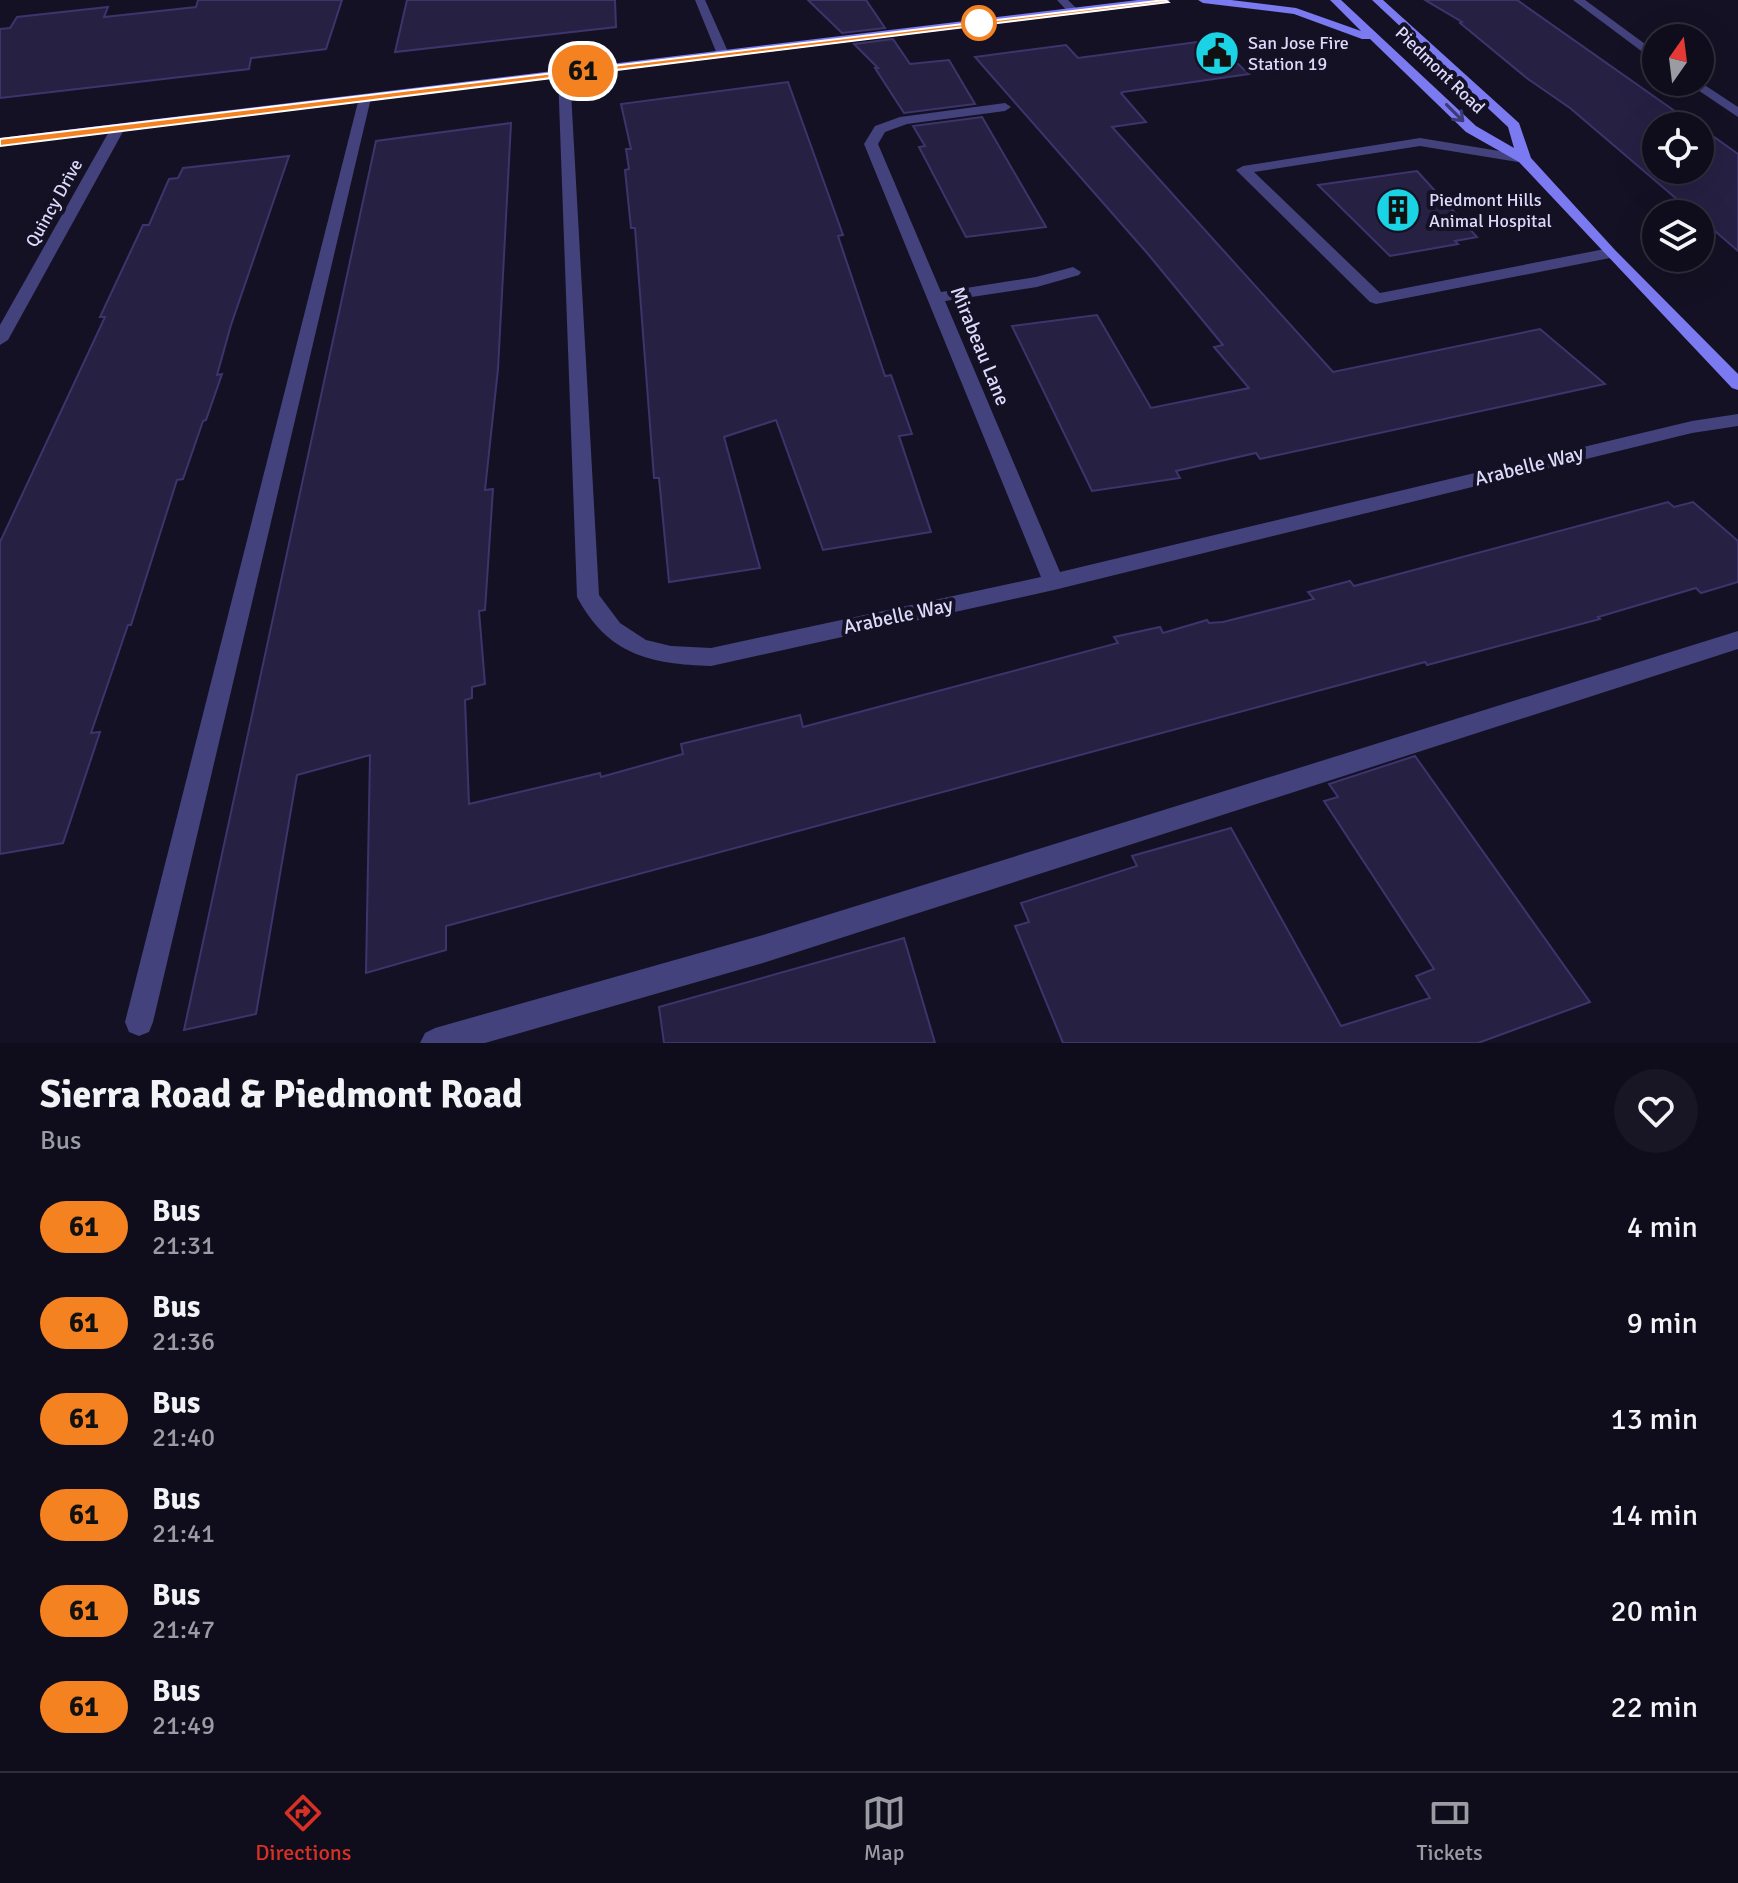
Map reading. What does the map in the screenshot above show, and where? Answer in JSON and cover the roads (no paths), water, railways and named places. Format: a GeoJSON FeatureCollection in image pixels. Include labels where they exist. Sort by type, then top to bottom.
{"type":"FeatureCollection","features":[{"type":"Feature","properties":{"kind":"main road"},"geometry":{"type":"LineString","coordinates":[[0,142],[1157,0]]}},
{"type":"Feature","properties":{"kind":"main road"},"geometry":{"type":"LineString","coordinates":[[1203,0],[1296,11],[1356,32],[1391,50]]}},
{"type":"Feature","properties":{"kind":"main road","name":"Piedmont Road"},"geometry":{"type":"LineString","coordinates":[[1335,0],[1471,129],[1524,159],[1610,253],[1738,384]]}},
{"type":"Feature","properties":{"kind":"main road","name":"Piedmont Road"},"geometry":{"type":"LineString","coordinates":[[1377,0],[1514,126],[1524,159]]}},
{"type":"Feature","properties":{"kind":"street"},"geometry":{"type":"LineString","coordinates":[[700,0],[723,54]]}},
{"type":"Feature","properties":{"kind":"street"},"geometry":{"type":"LineString","coordinates":[[1062,0],[1073,11]]}},
{"type":"Feature","properties":{"kind":"street"},"geometry":{"type":"LineString","coordinates":[[1578,0],[1642,48]]}},
{"type":"Feature","properties":{"kind":"street","name":"Arabelle Way"},"geometry":{"type":"LineString","coordinates":[[564,74],[585,576],[588,597],[604,624],[633,645],[645,649],[670,656],[711,657],[1054,582],[1692,427],[1738,420]]}},
{"type":"Feature","properties":{"kind":"street"},"geometry":{"type":"LineString","coordinates":[[1713,96],[1738,113]]}},
{"type":"Feature","properties":{"kind":"street"},"geometry":{"type":"LineString","coordinates":[[139,1022],[365,98]]}},
{"type":"Feature","properties":{"kind":"street","name":"Mirabeau Lane"},"geometry":{"type":"LineString","coordinates":[[1005,107],[905,120],[880,129],[871,144],[911,244],[938,297],[960,362],[1054,582]]}},
{"type":"Feature","properties":{"kind":"street","name":"Quincy Drive"},"geometry":{"type":"LineString","coordinates":[[0,340],[118,128]]}},
{"type":"Feature","properties":{"kind":"street"},"geometry":{"type":"LineString","coordinates":[[1524,159],[1420,142],[1243,170],[1376,299],[1610,253]]}},
{"type":"Feature","properties":{"kind":"street"},"geometry":{"type":"LineString","coordinates":[[938,297],[1037,282],[1073,272]]}},
{"type":"Feature","properties":{"kind":"street"},"geometry":{"type":"LineString","coordinates":[[435,1043],[763,949],[1738,640]]}},
{"type":"Feature","properties":{"kind":"place","name":"San Jose Fire Station 19"},"geometry":{"type":"Point","coordinates":[1217,53]}},
{"type":"Feature","properties":{"kind":"place","name":"Piedmont Hills Animal Hospital"},"geometry":{"type":"Point","coordinates":[1398,210]}}]}
